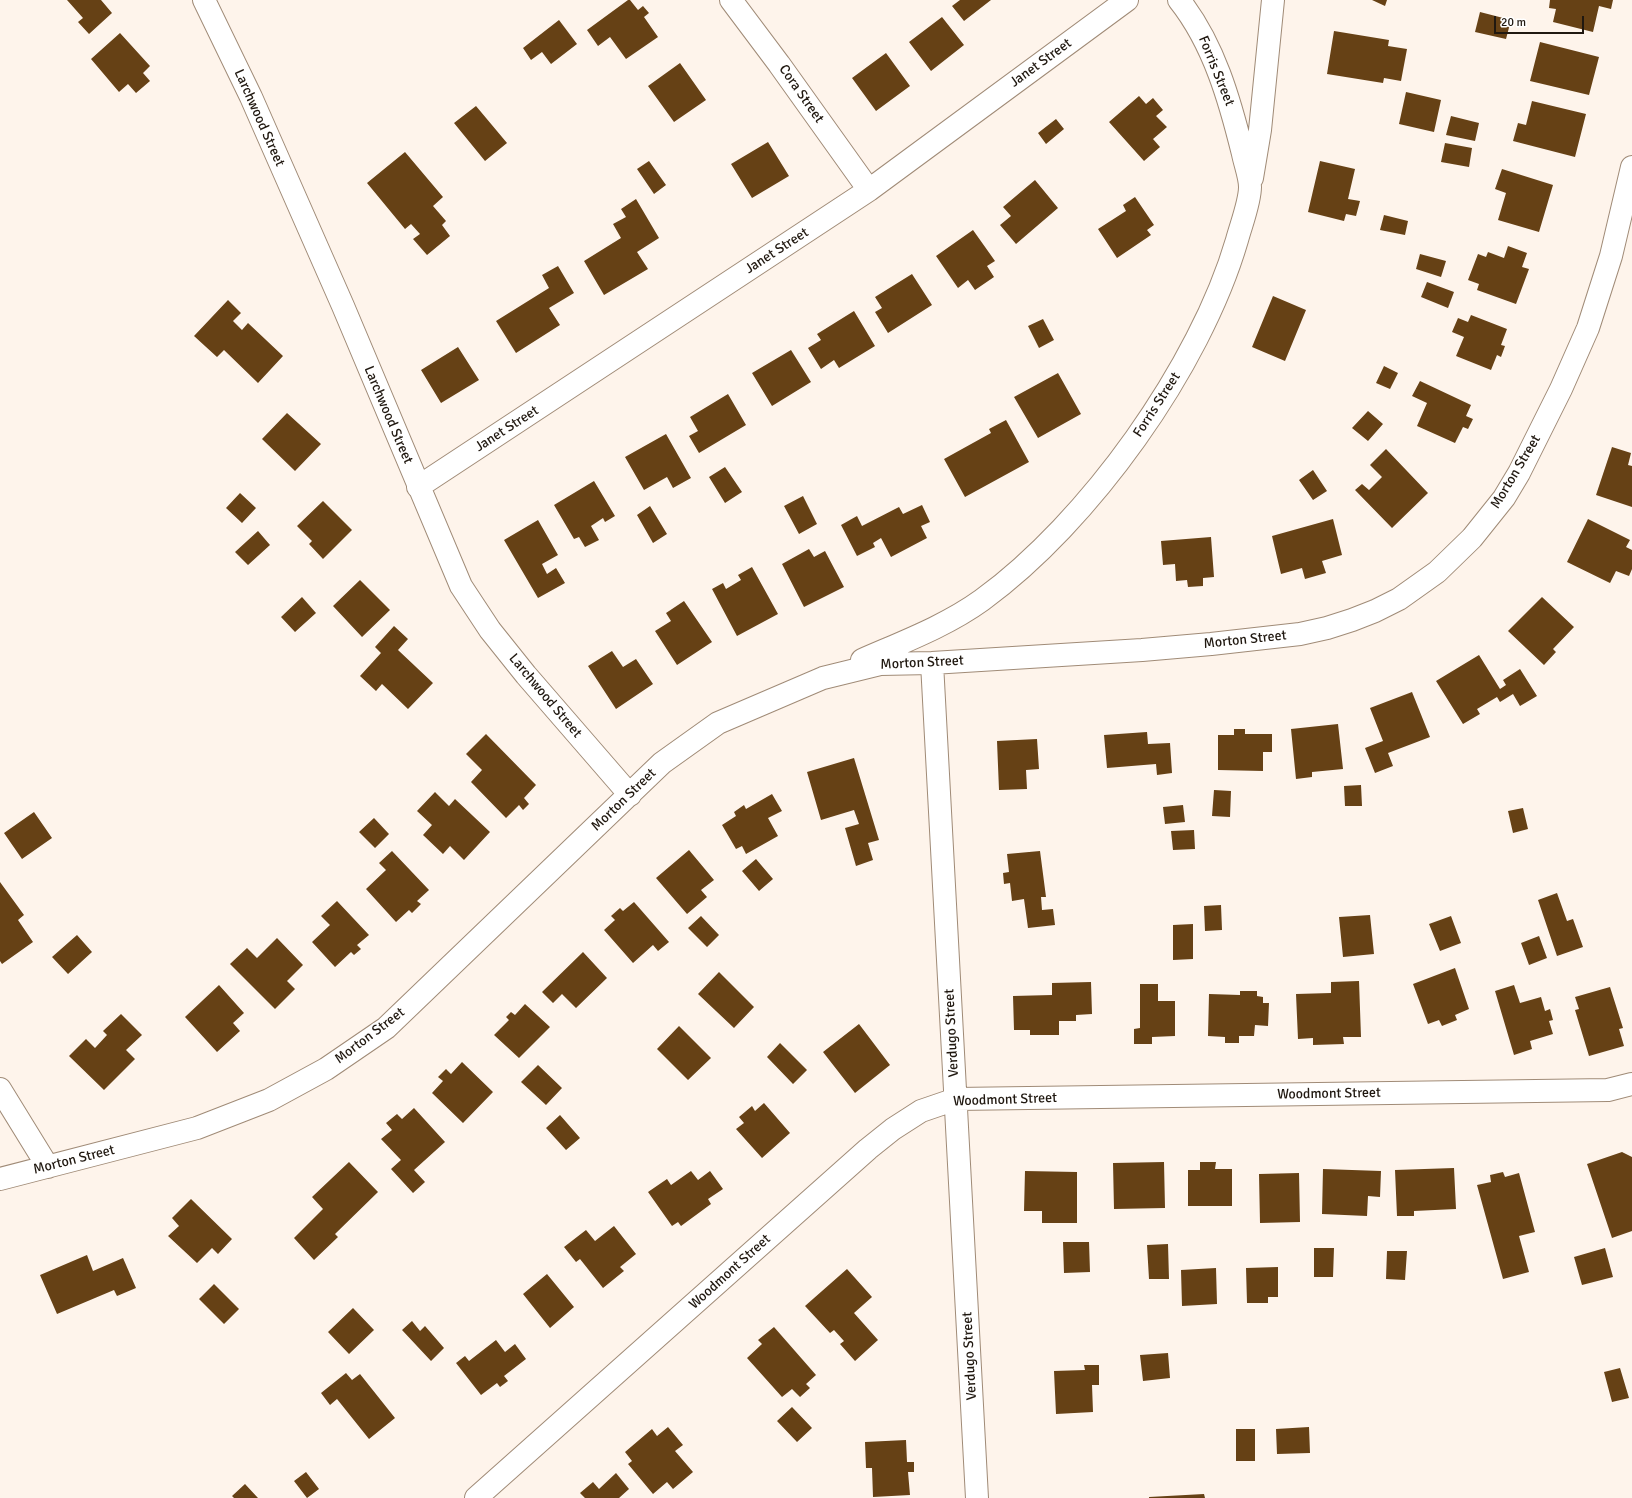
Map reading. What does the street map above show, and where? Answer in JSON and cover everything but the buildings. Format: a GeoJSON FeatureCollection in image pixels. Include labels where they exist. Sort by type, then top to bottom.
{"type":"FeatureCollection","features":[{"type":"Feature","properties":{"kind":"street","name":"Larchwood Street"},"geometry":{"type":"LineString","coordinates":[[204,0],[254,103],[461,586],[490,630],[526,675],[630,795]]}},
{"type":"Feature","properties":{"kind":"street","name":"Cora Street"},"geometry":{"type":"LineString","coordinates":[[731,0],[779,64],[869,190]]}},
{"type":"Feature","properties":{"kind":"street","name":"Janet Street"},"geometry":{"type":"LineString","coordinates":[[418,487],[869,190],[1127,0]]}},
{"type":"Feature","properties":{"kind":"street","name":"Forris Street"},"geometry":{"type":"LineString","coordinates":[[823,678],[932,629],[982,600],[1029,560],[1057,533],[1090,497],[1121,458],[1150,417],[1198,338],[1217,297],[1232,256],[1250,187],[1224,83],[1200,33],[1179,0]]}},
{"type":"Feature","properties":{"kind":"street"},"geometry":{"type":"LineString","coordinates":[[1250,187],[1260,130],[1272,0]]}},
{"type":"Feature","properties":{"kind":"street","name":"Morton Street"},"geometry":{"type":"LineString","coordinates":[[0,1179],[197,1128],[269,1100],[326,1069],[386,1028],[662,763],[718,723],[823,678],[880,664],[932,663],[1142,650],[1218,644],[1300,634],[1333,626],[1375,611],[1418,586],[1454,557],[1488,519],[1520,473],[1534,446],[1562,389],[1588,328],[1611,256],[1632,167]]}},
{"type":"Feature","properties":{"kind":"street","name":"Verdugo Street"},"geometry":{"type":"LineString","coordinates":[[932,663],[978,1498]]}},
{"type":"Feature","properties":{"kind":"street","name":"Woodmont Street"},"geometry":{"type":"LineString","coordinates":[[476,1498],[868,1149],[893,1129],[921,1111],[956,1099],[1608,1090],[1632,1084]]}},
{"type":"Feature","properties":{"kind":"street"},"geometry":{"type":"LineString","coordinates":[[0,1089],[48,1166]]}}]}
